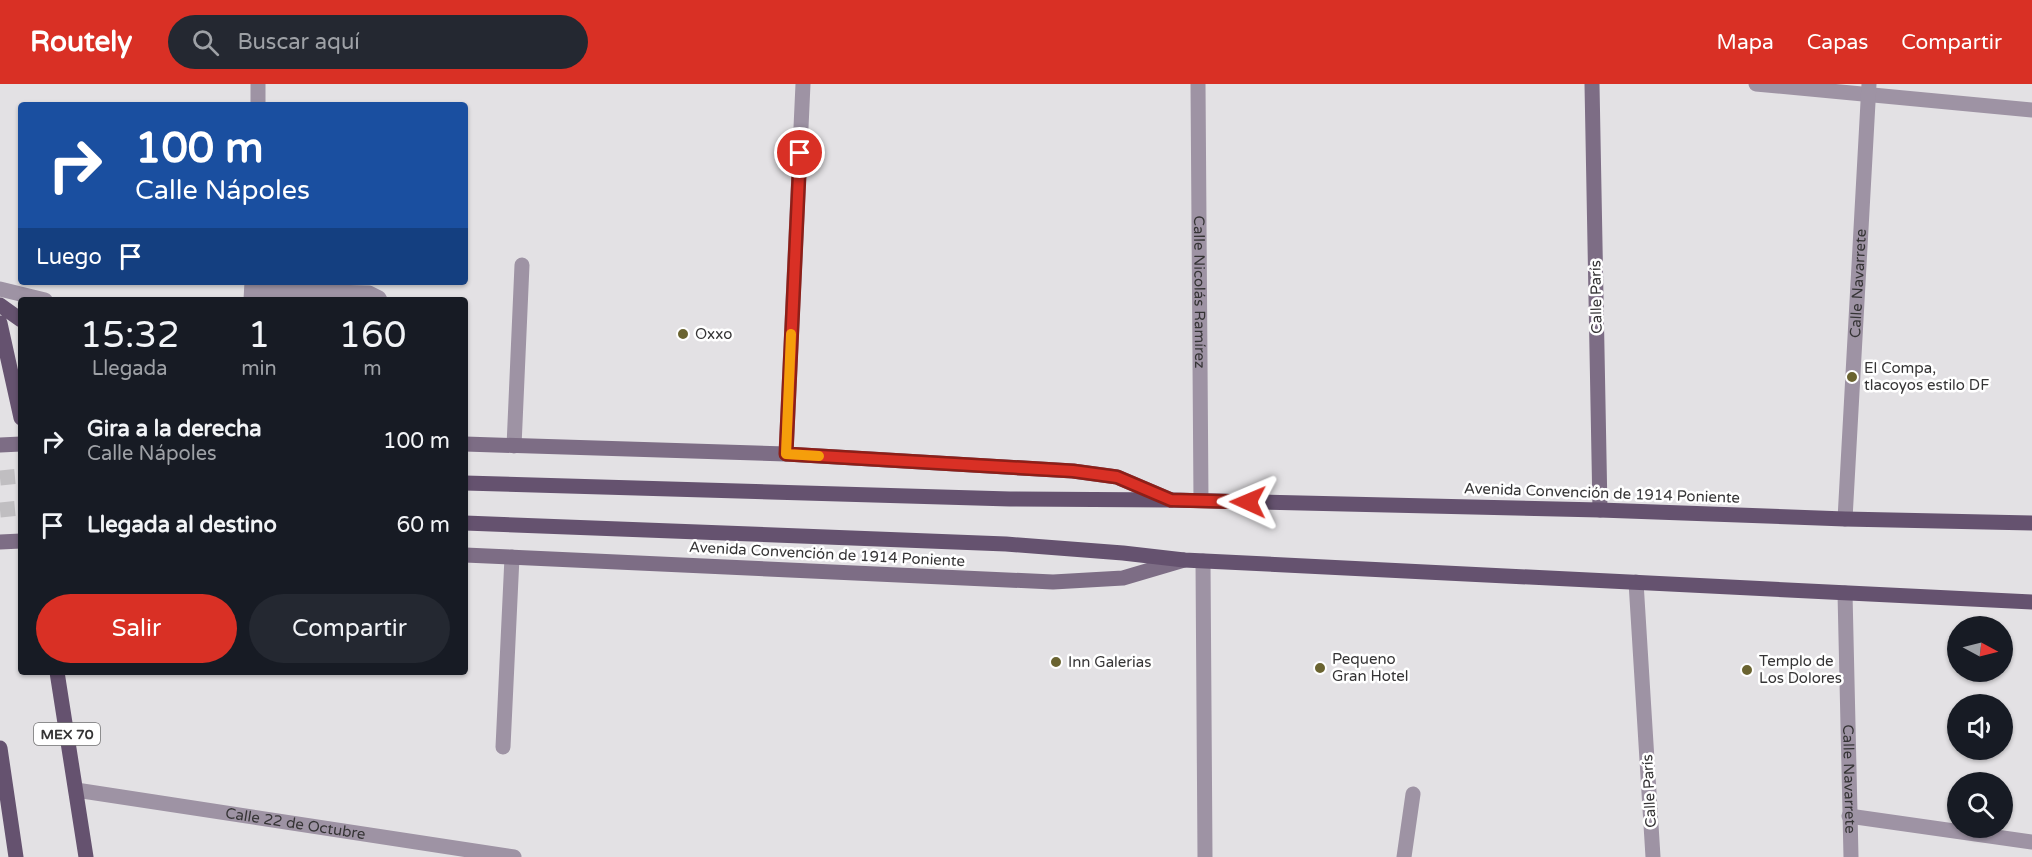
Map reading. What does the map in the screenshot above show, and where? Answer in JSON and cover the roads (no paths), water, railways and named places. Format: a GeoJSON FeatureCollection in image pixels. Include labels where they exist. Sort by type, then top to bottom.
{"type":"FeatureCollection","features":[{"type":"Feature","properties":{"kind":"main road"},"geometry":{"type":"LineString","coordinates":[[0,305],[18,318]]}},
{"type":"Feature","properties":{"kind":"main road"},"geometry":{"type":"LineString","coordinates":[[0,323],[18,404]]}},
{"type":"Feature","properties":{"kind":"main road","name":"Avenida Convención de 1914 Poniente"},"geometry":{"type":"LineString","coordinates":[[468,483],[1010,499],[1202,500],[2032,523]]}},
{"type":"Feature","properties":{"kind":"main road","name":"Avenida Convención de 1914 Poniente"},"geometry":{"type":"LineString","coordinates":[[468,523],[1006,544],[1184,560],[2032,602]]}},
{"type":"Feature","properties":{"kind":"main road","name":"MEX 70"},"geometry":{"type":"LineString","coordinates":[[58,675],[86,857]]}},
{"type":"Feature","properties":{"kind":"main road"},"geometry":{"type":"LineString","coordinates":[[0,748],[4,812],[16,857]]}},
{"type":"Feature","properties":{"kind":"street"},"geometry":{"type":"LineString","coordinates":[[258,84],[258,102]]}},
{"type":"Feature","properties":{"kind":"street"},"geometry":{"type":"LineString","coordinates":[[786,454],[803,84]]}},
{"type":"Feature","properties":{"kind":"street","name":"Calle Nicolás Ramírez"},"geometry":{"type":"LineString","coordinates":[[1198,84],[1202,500]]}},
{"type":"Feature","properties":{"kind":"street","name":"Calle París"},"geometry":{"type":"LineString","coordinates":[[1592,84],[1600,510]]}},
{"type":"Feature","properties":{"kind":"street"},"geometry":{"type":"LineString","coordinates":[[1756,84],[1868,89],[2032,110]]}},
{"type":"Feature","properties":{"kind":"street","name":"Calle Navarrete"},"geometry":{"type":"LineString","coordinates":[[1845,519],[1868,89]]}},
{"type":"Feature","properties":{"kind":"street"},"geometry":{"type":"LineString","coordinates":[[514,446],[522,265]]}},
{"type":"Feature","properties":{"kind":"street"},"geometry":{"type":"LineString","coordinates":[[0,289],[33,297]]}},
{"type":"Feature","properties":{"kind":"street"},"geometry":{"type":"LineString","coordinates":[[252,291],[369,293],[377,297]]}},
{"type":"Feature","properties":{"kind":"street"},"geometry":{"type":"LineString","coordinates":[[0,445],[18,444]]}},
{"type":"Feature","properties":{"kind":"street","name":"Avenida Convención de 1914 Poniente"},"geometry":{"type":"LineString","coordinates":[[468,444],[786,454],[1073,471],[1117,477],[1171,500]]}},
{"type":"Feature","properties":{"kind":"street"},"geometry":{"type":"LineString","coordinates":[[0,542],[18,541]]}},
{"type":"Feature","properties":{"kind":"street","name":"Avenida Convención de 1914 Poniente"},"geometry":{"type":"LineString","coordinates":[[468,555],[1053,582],[1123,578],[1184,560]]}},
{"type":"Feature","properties":{"kind":"street"},"geometry":{"type":"LineString","coordinates":[[503,747],[512,557]]}},
{"type":"Feature","properties":{"kind":"street"},"geometry":{"type":"LineString","coordinates":[[1203,561],[1205,857]]}},
{"type":"Feature","properties":{"kind":"street","name":"Calle París"},"geometry":{"type":"LineString","coordinates":[[1636,582],[1653,857]]}},
{"type":"Feature","properties":{"kind":"street","name":"Calle Navarrete"},"geometry":{"type":"LineString","coordinates":[[1845,593],[1851,857]]}},
{"type":"Feature","properties":{"kind":"street","name":"Calle 22 de Octubre"},"geometry":{"type":"LineString","coordinates":[[76,790],[514,857]]}},
{"type":"Feature","properties":{"kind":"street"},"geometry":{"type":"LineString","coordinates":[[1404,857],[1413,794]]}},
{"type":"Feature","properties":{"kind":"street"},"geometry":{"type":"LineString","coordinates":[[1849,816],[2032,842]]}},
{"type":"Feature","properties":{"kind":"tunnel"},"geometry":{"type":"LineString","coordinates":[[0,478],[18,476]]}},
{"type":"Feature","properties":{"kind":"tunnel"},"geometry":{"type":"LineString","coordinates":[[0,510],[18,508]]}},
{"type":"Feature","properties":{"kind":"place","name":"Oxxo"},"geometry":{"type":"Point","coordinates":[683,334]}},
{"type":"Feature","properties":{"kind":"place","name":"El Compa, tlacoyos estilo DF"},"geometry":{"type":"Point","coordinates":[1852,377]}},
{"type":"Feature","properties":{"kind":"place","name":"Inn Galerias"},"geometry":{"type":"Point","coordinates":[1056,662]}},
{"type":"Feature","properties":{"kind":"place","name":"Pequeno Gran Hotel"},"geometry":{"type":"Point","coordinates":[1320,668]}},
{"type":"Feature","properties":{"kind":"place","name":"Templo de Los Dolores"},"geometry":{"type":"Point","coordinates":[1747,670]}}]}
